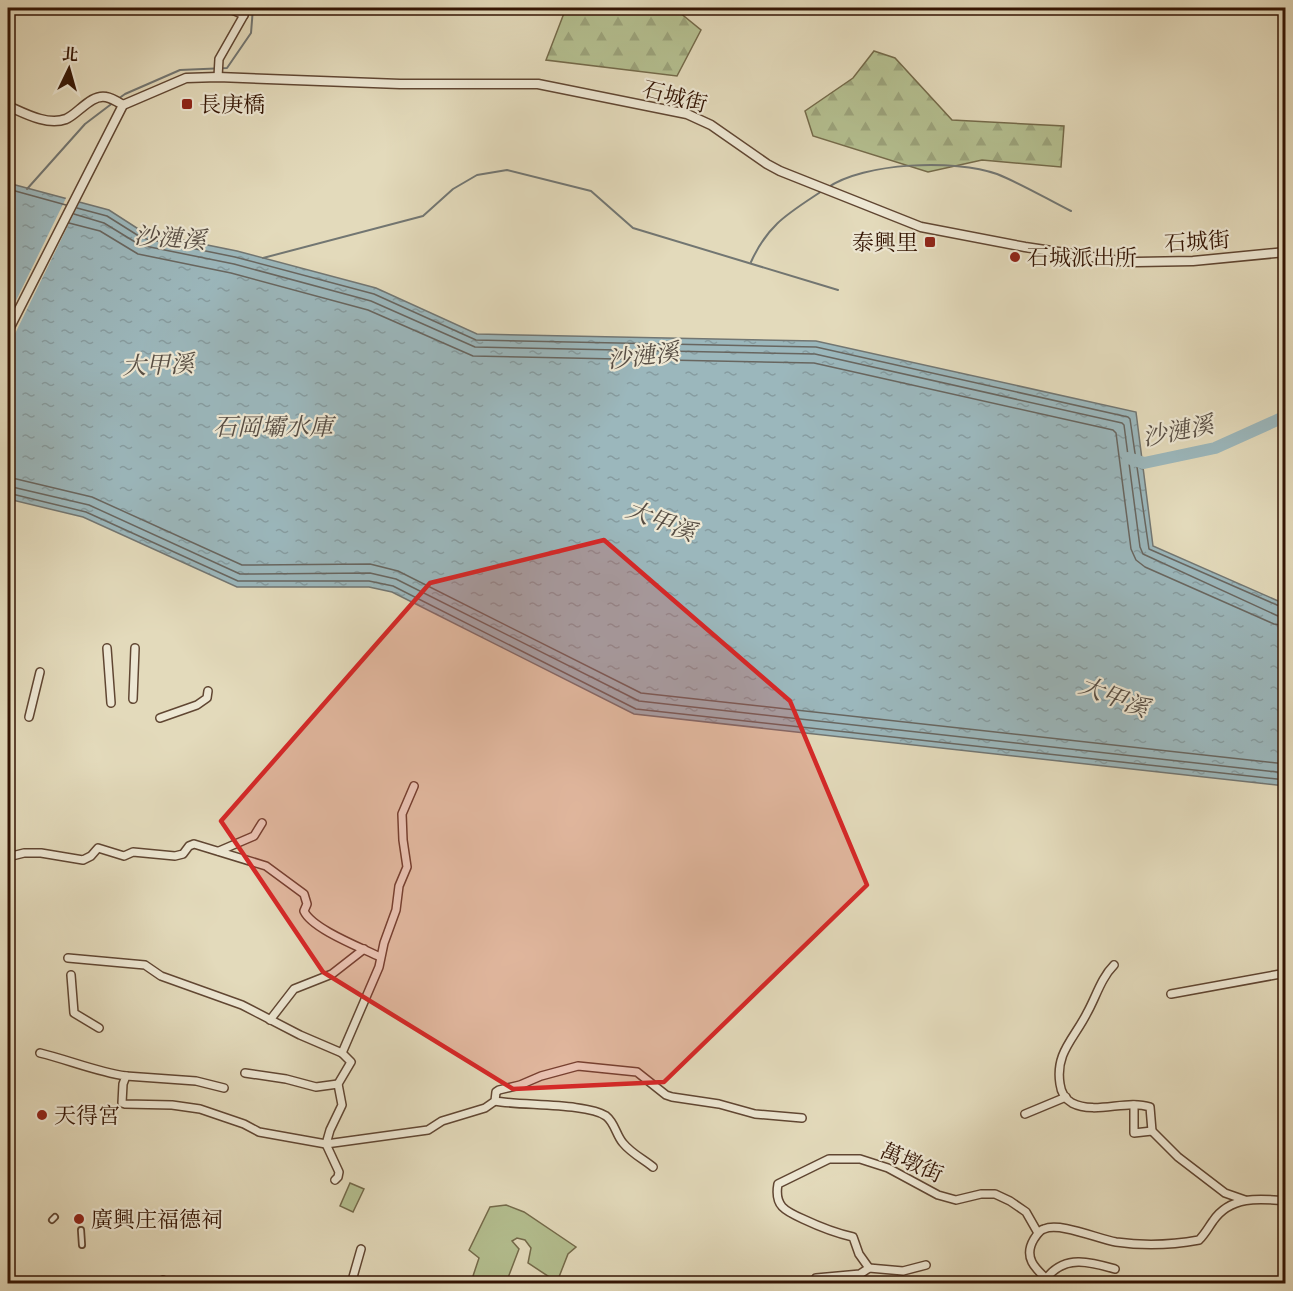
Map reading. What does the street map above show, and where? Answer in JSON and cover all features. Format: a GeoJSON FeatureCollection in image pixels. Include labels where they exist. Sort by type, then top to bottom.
{"type":"FeatureCollection","features":[{"type":"Feature","properties":{"kind":"street"},"geometry":{"type":"LineString","coordinates":[[218,75],[219,63],[244,11],[227,8]]}},
{"type":"Feature","properties":{"kind":"street","name":"石城街"},"geometry":{"type":"LineString","coordinates":[[123,105],[186,78],[218,75],[399,84],[538,84],[694,116],[780,171],[921,227],[1025,247],[1119,261],[1193,261],[1286,252]]}},
{"type":"Feature","properties":{"kind":"street"},"geometry":{"type":"LineString","coordinates":[[8,106],[36,118],[59,120],[66,119],[92,101],[106,97],[123,105],[8,331]]}},
{"type":"Feature","properties":{"kind":"street"},"geometry":{"type":"LineString","coordinates":[[107,648],[111,703]]}},
{"type":"Feature","properties":{"kind":"street"},"geometry":{"type":"LineString","coordinates":[[133,699],[135,648]]}},
{"type":"Feature","properties":{"kind":"street"},"geometry":{"type":"LineString","coordinates":[[29,717],[40,672]]}},
{"type":"Feature","properties":{"kind":"street"},"geometry":{"type":"LineString","coordinates":[[160,718],[197,705],[207,698],[208,691]]}},
{"type":"Feature","properties":{"kind":"street"},"geometry":{"type":"LineString","coordinates":[[342,1053],[380,967],[380,957],[396,910],[399,886],[407,867],[402,840],[402,814],[414,786]]}},
{"type":"Feature","properties":{"kind":"street"},"geometry":{"type":"LineString","coordinates":[[219,851],[254,836],[262,823]]}},
{"type":"Feature","properties":{"kind":"street"},"geometry":{"type":"LineString","coordinates":[[8,857],[24,853],[41,853],[87,859],[98,848],[119,856],[133,852],[179,856],[186,852],[191,844],[219,851],[266,867],[304,894],[307,904],[304,911],[308,918],[336,936],[380,957]]}},
{"type":"Feature","properties":{"kind":"street"},"geometry":{"type":"LineString","coordinates":[[270,1020],[294,989],[332,974],[364,949]]}},
{"type":"Feature","properties":{"kind":"street"},"geometry":{"type":"LineString","coordinates":[[68,958],[146,965],[161,976],[242,1005],[300,1035],[342,1053],[351,1062],[338,1084],[342,1105],[326,1144],[339,1172],[335,1180]]}},
{"type":"Feature","properties":{"kind":"street"},"geometry":{"type":"LineString","coordinates":[[1114,965],[1107,972],[1086,1017],[1062,1053],[1058,1068],[1061,1092],[1071,1102],[1088,1107],[1139,1104],[1150,1107],[1152,1131],[1178,1156],[1225,1193],[1245,1200],[1286,1201]]}},
{"type":"Feature","properties":{"kind":"street"},"geometry":{"type":"LineString","coordinates":[[1171,994],[1286,973]]}},
{"type":"Feature","properties":{"kind":"street"},"geometry":{"type":"LineString","coordinates":[[70,975],[74,1013],[99,1028]]}},
{"type":"Feature","properties":{"kind":"street"},"geometry":{"type":"LineString","coordinates":[[40,1053],[70,1060],[109,1074],[196,1081],[224,1088]]}},
{"type":"Feature","properties":{"kind":"street"},"geometry":{"type":"LineString","coordinates":[[495,1101],[496,1092],[499,1089],[582,1066],[628,1073],[637,1072],[666,1095],[672,1097],[719,1104],[755,1114],[801,1118]]}},
{"type":"Feature","properties":{"kind":"street"},"geometry":{"type":"LineString","coordinates":[[245,1073],[286,1079],[316,1087],[338,1084]]}},
{"type":"Feature","properties":{"kind":"street"},"geometry":{"type":"LineString","coordinates":[[126,1076],[122,1103],[200,1109],[223,1116],[259,1132],[326,1144],[428,1130],[442,1120],[485,1108],[495,1101],[516,1105],[592,1110],[611,1120],[623,1143],[653,1167]]}},
{"type":"Feature","properties":{"kind":"street"},"geometry":{"type":"LineString","coordinates":[[1025,1114],[1066,1097]]}},
{"type":"Feature","properties":{"kind":"street"},"geometry":{"type":"LineString","coordinates":[[1134,1105],[1134,1133],[1152,1131]]}},
{"type":"Feature","properties":{"kind":"street","name":"萬墩街"},"geometry":{"type":"LineString","coordinates":[[869,1268],[859,1254],[853,1237],[827,1231],[787,1213],[779,1202],[778,1184],[829,1159],[860,1159],[888,1168],[938,1195],[956,1200],[981,1194],[995,1194],[1026,1212],[1038,1233]]}},
{"type":"Feature","properties":{"kind":"street"},"geometry":{"type":"LineString","coordinates":[[1115,1269],[1081,1261],[1070,1262],[1056,1269],[1049,1281],[1029,1259],[1028,1248],[1038,1233],[1053,1227],[1144,1245],[1199,1240],[1213,1221],[1227,1208],[1245,1200]]}},
{"type":"Feature","properties":{"kind":"street"},"geometry":{"type":"LineString","coordinates":[[81,1230],[82,1245]]}},
{"type":"Feature","properties":{"kind":"street"},"geometry":{"type":"LineString","coordinates":[[351,1284],[361,1249]]}},
{"type":"Feature","properties":{"kind":"street"},"geometry":{"type":"LineString","coordinates":[[816,1284],[816,1278],[860,1274],[869,1268],[903,1271],[926,1265]]}},
{"type":"Feature","properties":{"kind":"highlighted area"},"geometry":{"type":"Polygon","coordinates":[[[604,540],[790,701],[867,885],[664,1082],[513,1089],[323,972],[221,821],[430,583],[604,540]]]}},
{"type":"Feature","properties":{"kind":"green space"},"geometry":{"type":"Polygon","coordinates":[[[566,8],[674,8],[701,30],[677,76],[546,60],[566,8]]]}},
{"type":"Feature","properties":{"kind":"green space"},"geometry":{"type":"Polygon","coordinates":[[[874,51],[895,58],[952,120],[1064,126],[1061,167],[982,160],[928,172],[813,136],[805,111],[853,78],[874,51]]]}},
{"type":"Feature","properties":{"kind":"green space"},"geometry":{"type":"Polygon","coordinates":[[[350,1183],[364,1189],[353,1212],[340,1206],[350,1183]]]}},
{"type":"Feature","properties":{"kind":"green space"},"geometry":{"type":"Polygon","coordinates":[[[506,1205],[524,1212],[576,1247],[568,1254],[557,1282],[528,1263],[531,1248],[525,1240],[517,1238],[512,1241],[519,1249],[506,1283],[471,1282],[479,1258],[469,1250],[490,1207],[506,1205]]]}},
{"type":"Feature","properties":{"kind":"water"},"geometry":{"type":"Polygon","coordinates":[[[8,183],[109,210],[143,232],[237,251],[376,288],[477,334],[816,341],[1136,412],[1153,546],[1285,604],[1285,786],[634,714],[392,592],[369,587],[237,587],[83,517],[8,499],[8,183]]]}},
{"type":"Feature","properties":{"kind":"pier"},"geometry":{"type":"Polygon","coordinates":[[[67,196],[81,199],[8,348],[8,317],[67,196]]]}},
{"type":"Feature","properties":{"kind":"waterway"},"geometry":{"type":"LineString","coordinates":[[118,99],[180,70],[227,68],[251,33],[253,8]]}},
{"type":"Feature","properties":{"kind":"waterway"},"geometry":{"type":"LineString","coordinates":[[27,189],[85,124],[114,102]]}},
{"type":"Feature","properties":{"kind":"waterway"},"geometry":{"type":"LineString","coordinates":[[827,188],[843,179],[886,168],[958,166],[997,174],[1071,211]]}},
{"type":"Feature","properties":{"kind":"waterway"},"geometry":{"type":"LineString","coordinates":[[263,258],[423,216],[453,189],[477,175],[507,170],[591,191],[633,228],[838,290]]}},
{"type":"Feature","properties":{"kind":"waterway"},"geometry":{"type":"LineString","coordinates":[[751,262],[765,238],[780,220],[822,191]]}},
{"type":"Feature","properties":{"kind":"waterway","name":"沙漣溪"},"geometry":{"type":"LineString","coordinates":[[1128,458],[1144,463],[1215,448],[1286,416]]}},
{"type":"Feature","properties":{"kind":"place","name":"長庚橋"},"geometry":{"type":"Point","coordinates":[187,104]}},
{"type":"Feature","properties":{"kind":"place","name":"泰興里"},"geometry":{"type":"Point","coordinates":[930,242]}},
{"type":"Feature","properties":{"kind":"place","name":"石城派出所"},"geometry":{"type":"Point","coordinates":[1015,257]}},
{"type":"Feature","properties":{"kind":"place","name":"天得宮"},"geometry":{"type":"Point","coordinates":[42,1115]}},
{"type":"Feature","properties":{"kind":"place","name":"廣興庄福德祠"},"geometry":{"type":"Point","coordinates":[79,1219]}},
{"type":"Feature","properties":{"kind":"water label","name":"大甲溪"},"geometry":{"type":"Point","coordinates":[158,365]}},
{"type":"Feature","properties":{"kind":"water label","name":"石岡壩水庫"},"geometry":{"type":"Point","coordinates":[273,427]}},
{"type":"Feature","properties":{"kind":"water label","name":"大甲溪"},"geometry":{"type":"Point","coordinates":[661,521]}},
{"type":"Feature","properties":{"kind":"water label","name":"大甲溪"},"geometry":{"type":"Point","coordinates":[1114,697]}}]}
